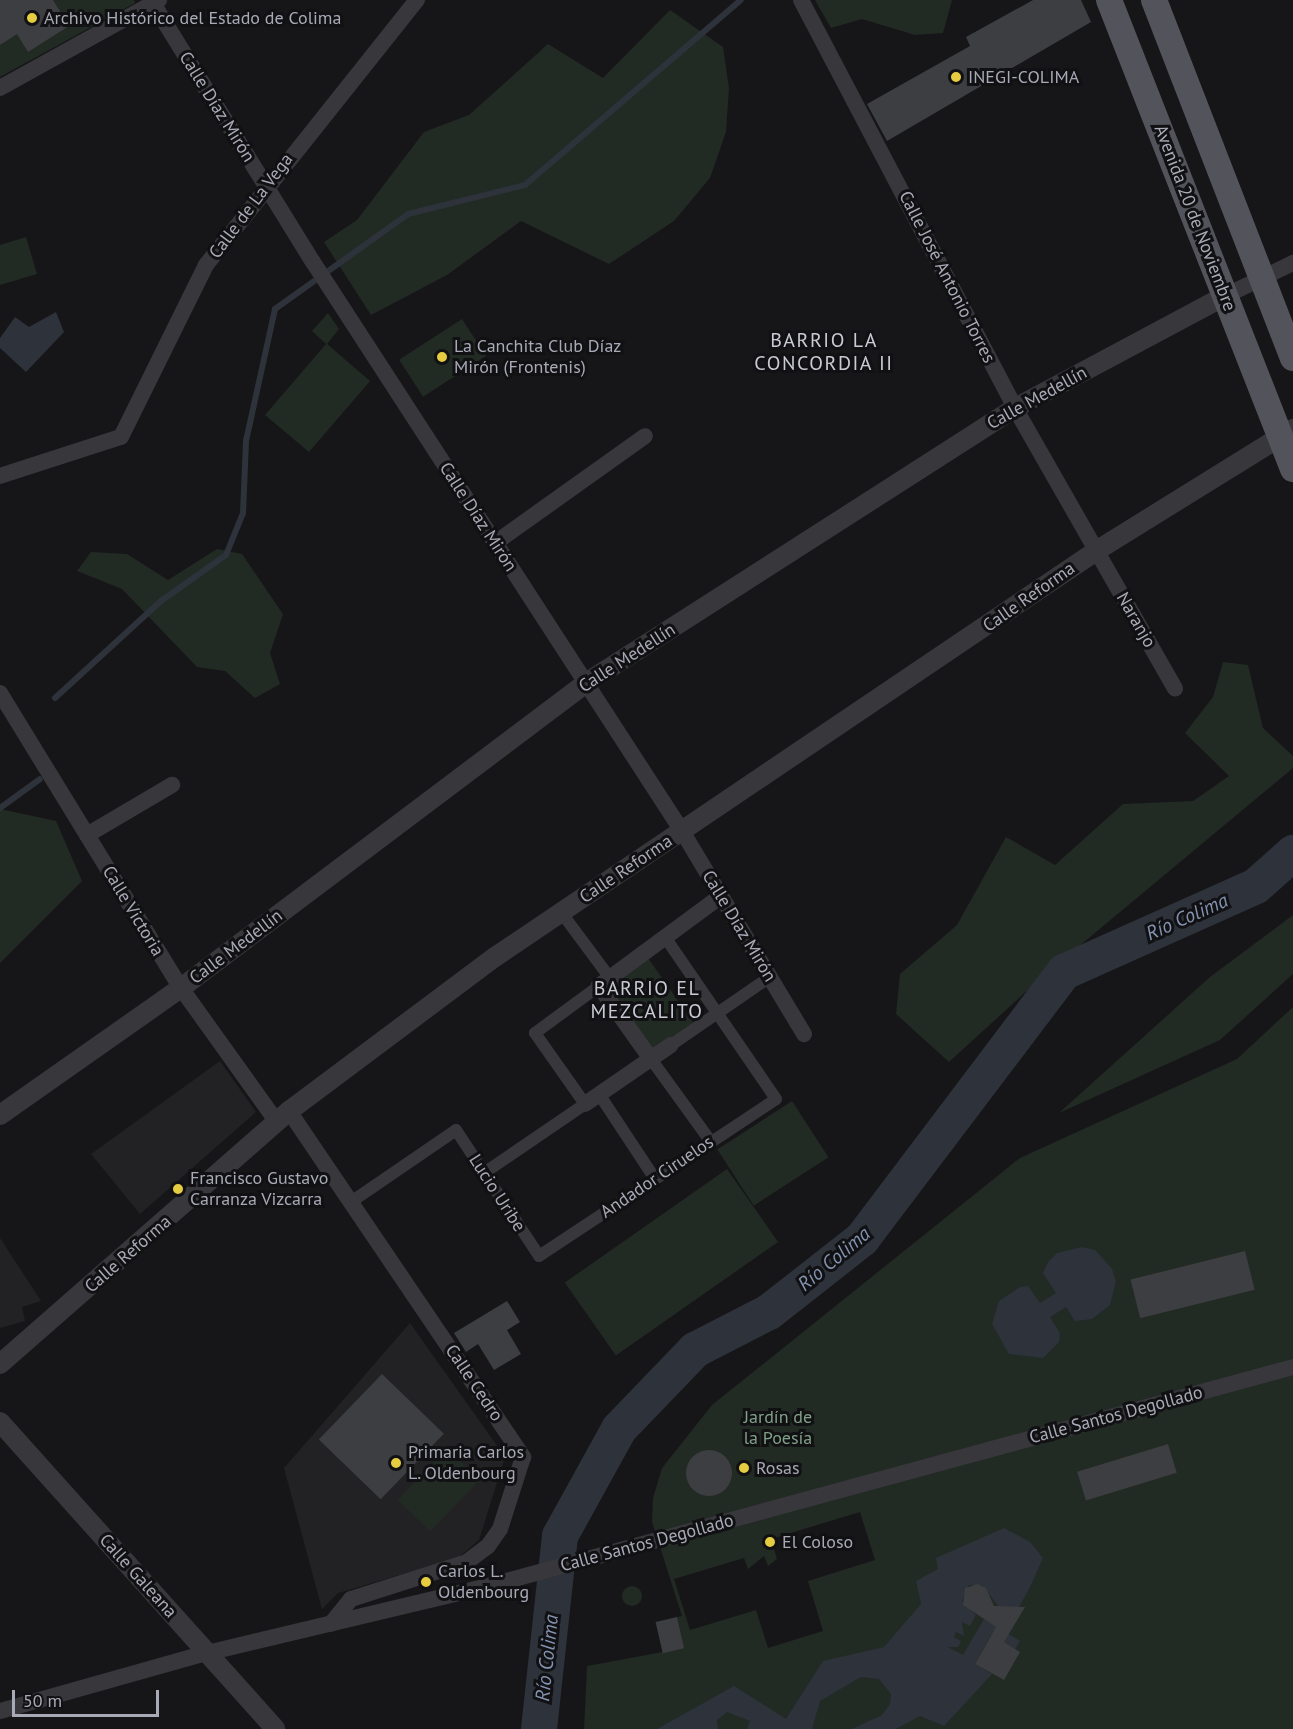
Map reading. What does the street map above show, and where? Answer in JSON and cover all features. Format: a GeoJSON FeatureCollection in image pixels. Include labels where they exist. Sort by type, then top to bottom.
{"type":"FeatureCollection","features":[{"type":"Feature","properties":{"kind":"main road","name":"Avenida 20 de Noviembre"},"geometry":{"type":"LineString","coordinates":[[1109,0],[1225,296],[1287,433],[1293,469]]}},
{"type":"Feature","properties":{"kind":"main road"},"geometry":{"type":"LineString","coordinates":[[1154,0],[1293,358]]}},
{"type":"Feature","properties":{"kind":"street","name":"Calle de La Vega"},"geometry":{"type":"LineString","coordinates":[[0,476],[121,437],[206,265],[265,184],[417,0]]}},
{"type":"Feature","properties":{"kind":"street","name":"Calle José Antonio Torres"},"geometry":{"type":"LineString","coordinates":[[801,0],[1015,408],[1096,551]]}},
{"type":"Feature","properties":{"kind":"street","name":"Calle Díaz Mirón"},"geometry":{"type":"LineString","coordinates":[[154,1],[313,262],[682,831],[804,1034]]}},
{"type":"Feature","properties":{"kind":"street"},"geometry":{"type":"LineString","coordinates":[[0,88],[154,1]]}},
{"type":"Feature","properties":{"kind":"street","name":"Calle Medellín"},"geometry":{"type":"LineString","coordinates":[[0,1115],[181,988],[586,683],[1015,408],[1225,296],[1293,263]]}},
{"type":"Feature","properties":{"kind":"street","name":"Calle Reforma"},"geometry":{"type":"LineString","coordinates":[[0,1364],[283,1116],[561,912],[1096,551],[1287,433]]}},
{"type":"Feature","properties":{"kind":"street"},"geometry":{"type":"LineString","coordinates":[[495,543],[645,435]]}},
{"type":"Feature","properties":{"kind":"street","name":"Naranjo"},"geometry":{"type":"LineString","coordinates":[[1096,551],[1175,688]]}},
{"type":"Feature","properties":{"kind":"street","name":"Calle Victoria"},"geometry":{"type":"LineString","coordinates":[[0,693],[181,988],[283,1116]]}},
{"type":"Feature","properties":{"kind":"street"},"geometry":{"type":"LineString","coordinates":[[87,835],[172,785]]}},
{"type":"Feature","properties":{"kind":"street"},"geometry":{"type":"LineString","coordinates":[[655,1179],[592,1099],[535,1033],[721,896]]}},
{"type":"Feature","properties":{"kind":"street"},"geometry":{"type":"LineString","coordinates":[[561,912],[651,1059],[711,1142]]}},
{"type":"Feature","properties":{"kind":"street"},"geometry":{"type":"LineString","coordinates":[[665,937],[717,1013]]}},
{"type":"Feature","properties":{"kind":"street"},"geometry":{"type":"LineString","coordinates":[[484,1173],[770,977]]}},
{"type":"Feature","properties":{"kind":"street","name":"Andador Ciruelos"},"geometry":{"type":"LineString","coordinates":[[539,1256],[776,1099],[717,1013]]}},
{"type":"Feature","properties":{"kind":"street","name":"Calle Cedro"},"geometry":{"type":"LineString","coordinates":[[283,1116],[351,1202],[523,1456],[500,1528],[488,1546],[467,1562],[351,1599],[331,1624]]}},
{"type":"Feature","properties":{"kind":"street","name":"Lucio Uribe"},"geometry":{"type":"LineString","coordinates":[[351,1202],[456,1130],[539,1256]]}},
{"type":"Feature","properties":{"kind":"street","name":"Calle Santos Degollado"},"geometry":{"type":"LineString","coordinates":[[0,1711],[207,1653],[492,1585],[1293,1367]]}},
{"type":"Feature","properties":{"kind":"street","name":"Calle Galeana"},"geometry":{"type":"LineString","coordinates":[[0,1422],[275,1729]]}},
{"type":"Feature","properties":{"kind":"shaded area"},"geometry":{"type":"Polygon","coordinates":[[[56,312],[64,332],[26,372],[0,348],[0,338],[15,317],[29,327],[56,312]]]}},
{"type":"Feature","properties":{"kind":"shaded area"},"geometry":{"type":"Polygon","coordinates":[[[220,1061],[256,1112],[140,1214],[91,1154],[220,1061]]]}},
{"type":"Feature","properties":{"kind":"shaded area"},"geometry":{"type":"Polygon","coordinates":[[[0,1238],[41,1301],[22,1307],[25,1321],[0,1328],[0,1238]]]}},
{"type":"Feature","properties":{"kind":"shaded area"},"geometry":{"type":"Polygon","coordinates":[[[1082,1247],[1095,1250],[1112,1269],[1116,1281],[1110,1305],[1092,1319],[1075,1321],[1066,1307],[1050,1317],[1060,1333],[1059,1342],[1043,1358],[1009,1354],[992,1324],[999,1301],[1020,1287],[1028,1286],[1040,1303],[1056,1293],[1043,1273],[1048,1262],[1057,1253],[1082,1247]]]}},
{"type":"Feature","properties":{"kind":"shaded area","name":"Primaria Carlos L. Oldenbourg"},"geometry":{"type":"Polygon","coordinates":[[[410,1323],[505,1457],[479,1540],[458,1558],[338,1593],[322,1609],[284,1468],[410,1323]]]}},
{"type":"Feature","properties":{"kind":"shaded area"},"geometry":{"type":"Polygon","coordinates":[[[1004,1528],[1030,1542],[1043,1558],[1030,1587],[1018,1609],[999,1607],[982,1585],[969,1585],[962,1601],[976,1615],[970,1626],[962,1622],[964,1636],[956,1632],[954,1637],[961,1641],[958,1647],[948,1647],[963,1655],[984,1619],[1020,1641],[1015,1649],[991,1635],[975,1664],[992,1674],[944,1726],[920,1716],[896,1729],[852,1729],[882,1715],[890,1704],[891,1694],[879,1679],[861,1677],[820,1701],[812,1729],[747,1729],[750,1721],[727,1712],[717,1720],[718,1729],[657,1729],[734,1686],[786,1719],[823,1661],[884,1647],[921,1604],[916,1581],[938,1569],[936,1558],[1004,1528]]]}},
{"type":"Feature","properties":{"kind":"green space"},"geometry":{"type":"Polygon","coordinates":[[[0,0],[134,0],[135,3],[0,77],[0,0]]]}},
{"type":"Feature","properties":{"kind":"green space"},"geometry":{"type":"Polygon","coordinates":[[[815,0],[952,0],[943,33],[915,35],[862,19],[831,28],[815,0]]]}},
{"type":"Feature","properties":{"kind":"green space"},"geometry":{"type":"Polygon","coordinates":[[[670,10],[723,47],[729,88],[726,132],[710,178],[674,221],[609,264],[521,221],[447,275],[371,315],[324,242],[357,220],[424,132],[469,115],[548,44],[603,78],[670,10]]]}},
{"type":"Feature","properties":{"kind":"green space"},"geometry":{"type":"Polygon","coordinates":[[[26,237],[37,274],[0,285],[0,245],[26,237]]]}},
{"type":"Feature","properties":{"kind":"green space"},"geometry":{"type":"Polygon","coordinates":[[[328,313],[339,329],[327,344],[370,381],[309,452],[265,415],[326,344],[312,331],[328,313]]]}},
{"type":"Feature","properties":{"kind":"green space","name":"La Canchita Club Díaz Mirón (Frontenis)"},"geometry":{"type":"Polygon","coordinates":[[[462,319],[486,356],[423,397],[399,360],[462,319]]]}},
{"type":"Feature","properties":{"kind":"green space"},"geometry":{"type":"Polygon","coordinates":[[[217,549],[242,554],[283,614],[270,653],[280,684],[255,698],[225,671],[197,667],[122,589],[77,571],[91,552],[127,554],[168,580],[217,549]]]}},
{"type":"Feature","properties":{"kind":"green space"},"geometry":{"type":"Polygon","coordinates":[[[1223,662],[1248,665],[1263,728],[1293,756],[1293,768],[1042,977],[949,1062],[896,1014],[900,974],[957,925],[1006,837],[1055,865],[1123,804],[1193,801],[1229,776],[1185,733],[1213,697],[1223,662]]]}},
{"type":"Feature","properties":{"kind":"green space"},"geometry":{"type":"Polygon","coordinates":[[[0,809],[56,821],[82,881],[0,963],[0,809]]]}},
{"type":"Feature","properties":{"kind":"green space"},"geometry":{"type":"Polygon","coordinates":[[[1293,915],[1293,974],[1220,1040],[1059,1113],[1210,977],[1293,915]]]}},
{"type":"Feature","properties":{"kind":"green space"},"geometry":{"type":"Polygon","coordinates":[[[648,958],[693,1023],[652,1051],[607,987],[648,958]]]}},
{"type":"Feature","properties":{"kind":"green space","name":"Jardín de la Poesía"},"geometry":{"type":"Polygon","coordinates":[[[1293,1007],[1293,1729],[584,1729],[587,1666],[684,1648],[677,1617],[682,1616],[652,1522],[653,1498],[662,1468],[712,1405],[1020,1158],[1237,1059],[1293,1007]],[[860,1512],[771,1539],[777,1559],[768,1566],[764,1556],[748,1569],[744,1558],[674,1579],[690,1630],[756,1610],[768,1648],[823,1631],[808,1581],[875,1560],[860,1512]]]}},
{"type":"Feature","properties":{"kind":"green space"},"geometry":{"type":"Polygon","coordinates":[[[792,1101],[828,1157],[754,1206],[717,1149],[792,1101]]]}},
{"type":"Feature","properties":{"kind":"green space"},"geometry":{"type":"Polygon","coordinates":[[[727,1169],[778,1242],[616,1355],[565,1283],[727,1169]]]}},
{"type":"Feature","properties":{"kind":"green space"},"geometry":{"type":"Polygon","coordinates":[[[447,1449],[479,1480],[430,1531],[398,1500],[447,1449]]]}},
{"type":"Feature","properties":{"kind":"green space"},"geometry":{"type":"Polygon","coordinates":[[[632,1586],[639,1589],[642,1596],[639,1603],[632,1606],[625,1603],[622,1596],[625,1589],[632,1586]]]}},
{"type":"Feature","properties":{"kind":"building","name":"Archivo Histórico del Estado de Colima"},"geometry":{"type":"Polygon","coordinates":[[[0,0],[53,0],[69,26],[28,52],[17,34],[0,45],[0,0]]]}},
{"type":"Feature","properties":{"kind":"building","name":"INEGI-COLIMA"},"geometry":{"type":"Polygon","coordinates":[[[1033,0],[1081,0],[1091,22],[887,141],[867,104],[970,46],[966,37],[1033,0]]]}},
{"type":"Feature","properties":{"kind":"building"},"geometry":{"type":"Polygon","coordinates":[[[1245,1251],[1255,1290],[1140,1318],[1131,1280],[1245,1251]]]}},
{"type":"Feature","properties":{"kind":"building"},"geometry":{"type":"Polygon","coordinates":[[[507,1301],[520,1322],[507,1330],[521,1354],[494,1370],[478,1344],[466,1352],[454,1333],[507,1301]]]}},
{"type":"Feature","properties":{"kind":"building"},"geometry":{"type":"Polygon","coordinates":[[[382,1374],[444,1434],[381,1499],[319,1439],[382,1374]]]}},
{"type":"Feature","properties":{"kind":"building"},"geometry":{"type":"Polygon","coordinates":[[[1168,1444],[1177,1473],[1086,1500],[1077,1472],[1168,1444]]]}},
{"type":"Feature","properties":{"kind":"building"},"geometry":{"type":"Polygon","coordinates":[[[709,1450],[725,1457],[732,1473],[725,1489],[709,1496],[693,1489],[686,1473],[693,1457],[709,1450]]]}},
{"type":"Feature","properties":{"kind":"building"},"geometry":{"type":"Polygon","coordinates":[[[978,1584],[986,1588],[994,1606],[1025,1607],[1004,1642],[1020,1652],[1004,1680],[975,1664],[996,1627],[963,1605],[965,1588],[978,1584]]]}},
{"type":"Feature","properties":{"kind":"building"},"geometry":{"type":"Polygon","coordinates":[[[677,1617],[684,1648],[663,1653],[656,1622],[677,1617]]]}},
{"type":"Feature","properties":{"kind":"waterway"},"geometry":{"type":"LineString","coordinates":[[55,698],[161,601],[226,555],[243,513],[246,441],[275,309],[408,214],[525,185],[741,0]]}},
{"type":"Feature","properties":{"kind":"waterway"},"geometry":{"type":"LineString","coordinates":[[0,808],[40,779]]}},
{"type":"Feature","properties":{"kind":"waterway","name":"Río Colima"},"geometry":{"type":"LineString","coordinates":[[539,1729],[560,1536],[619,1429],[695,1350],[769,1312],[862,1239],[1064,972],[1256,886],[1293,853]]}},
{"type":"Feature","properties":{"kind":"place","name":"Archivo Histórico del Estado de Colima"},"geometry":{"type":"Point","coordinates":[32,18]}},
{"type":"Feature","properties":{"kind":"place","name":"INEGI-COLIMA"},"geometry":{"type":"Point","coordinates":[956,77]}},
{"type":"Feature","properties":{"kind":"place","name":"La Canchita Club Díaz Mirón (Frontenis)"},"geometry":{"type":"Point","coordinates":[442,357]}},
{"type":"Feature","properties":{"kind":"place","name":"Francisco Gustavo Carranza Vizcarra"},"geometry":{"type":"Point","coordinates":[178,1189]}},
{"type":"Feature","properties":{"kind":"place","name":"Primaria Carlos L. Oldenbourg"},"geometry":{"type":"Point","coordinates":[396,1463]}},
{"type":"Feature","properties":{"kind":"place","name":"Rosas"},"geometry":{"type":"Point","coordinates":[744,1468]}},
{"type":"Feature","properties":{"kind":"place","name":"El Coloso"},"geometry":{"type":"Point","coordinates":[770,1542]}},
{"type":"Feature","properties":{"kind":"place","name":"Carlos L. Oldenbourg"},"geometry":{"type":"Point","coordinates":[426,1582]}},
{"type":"Feature","properties":{"kind":"district","name":"BARRIO LA CONCORDIA II"},"geometry":{"type":"Point","coordinates":[824,352]}},
{"type":"Feature","properties":{"kind":"district","name":"BARRIO EL MEZCALITO"},"geometry":{"type":"Point","coordinates":[647,1000]}}]}
